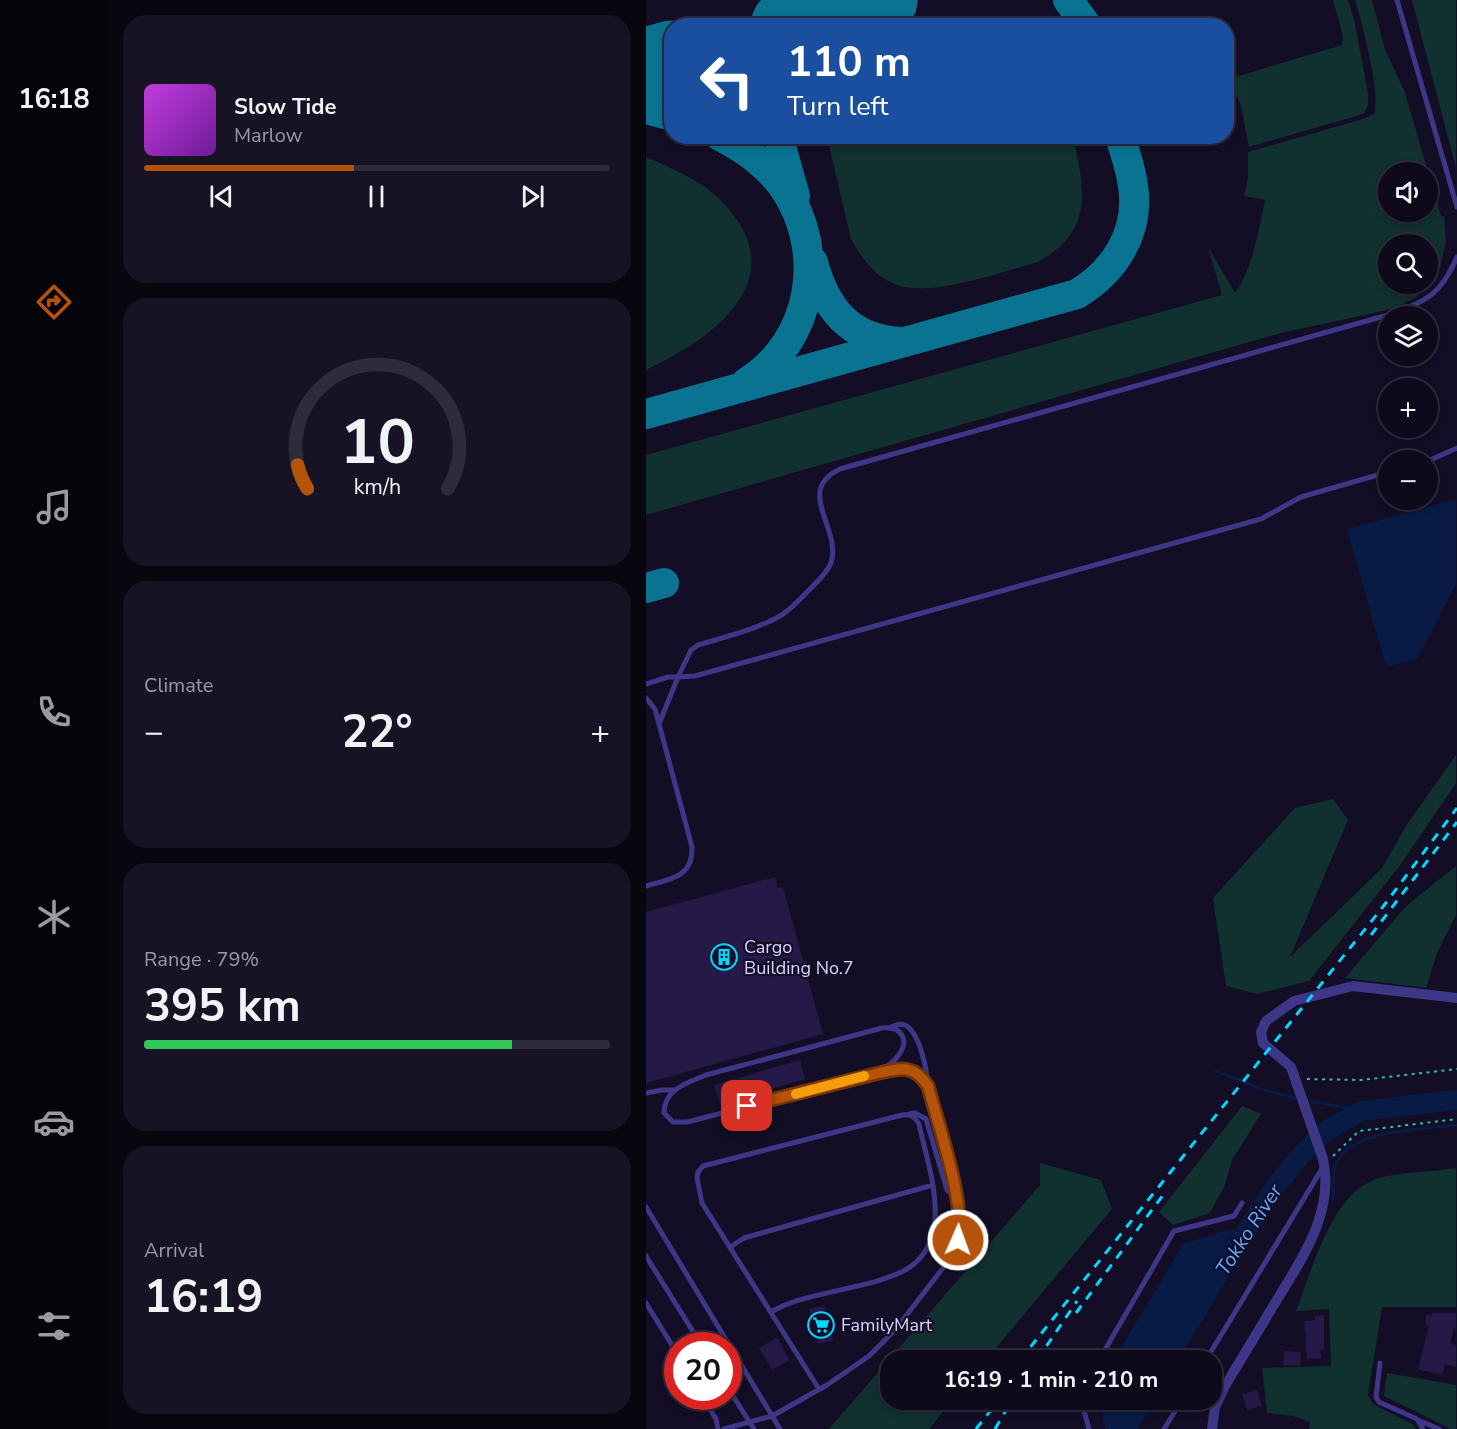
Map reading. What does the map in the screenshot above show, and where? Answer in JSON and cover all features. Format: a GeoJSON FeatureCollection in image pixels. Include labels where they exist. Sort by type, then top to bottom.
{"type":"FeatureCollection","features":[{"type":"Feature","properties":{"kind":"street"},"geometry":{"type":"LineString","coordinates":[[1212,1429],[1215,1407],[1225,1386],[1305,1253],[1320,1219],[1326,1191],[1324,1165],[1291,1067],[1263,1043],[1261,1032],[1266,1021],[1294,1001],[1353,986],[1456,998]]}},
{"type":"Feature","properties":{"kind":"lane"},"geometry":{"type":"LineString","coordinates":[[1397,0],[1456,207]]}},
{"type":"Feature","properties":{"kind":"lane"},"geometry":{"type":"LineString","coordinates":[[659,724],[691,650],[698,645],[756,627],[781,616],[823,576],[830,563],[832,548],[819,493],[822,482],[829,475],[840,469],[1395,313],[1422,302],[1441,286],[1450,273],[1456,257]]}},
{"type":"Feature","properties":{"kind":"lane"},"geometry":{"type":"LineString","coordinates":[[1438,456],[1456,447]]}},
{"type":"Feature","properties":{"kind":"lane"},"geometry":{"type":"LineString","coordinates":[[646,684],[668,677],[695,676],[1261,519],[1301,497],[1378,475]]}},
{"type":"Feature","properties":{"kind":"lane"},"geometry":{"type":"LineString","coordinates":[[646,698],[655,710],[692,847],[690,866],[682,874],[646,886]]}},
{"type":"Feature","properties":{"kind":"lane"},"geometry":{"type":"LineString","coordinates":[[724,1429],[772,1416],[869,1356],[895,1330],[950,1259],[961,1229],[957,1198],[928,1086],[928,1074],[914,1033],[906,1025],[901,1024],[706,1076],[676,1090],[665,1101],[664,1113],[673,1122],[679,1123],[900,1068],[910,1069],[928,1086]]}},
{"type":"Feature","properties":{"kind":"lane"},"geometry":{"type":"LineString","coordinates":[[879,1073],[898,1056],[904,1040],[897,1029],[890,1027]]}},
{"type":"Feature","properties":{"kind":"lane"},"geometry":{"type":"LineString","coordinates":[[646,1094],[662,1090],[676,1090]]}},
{"type":"Feature","properties":{"kind":"lane"},"geometry":{"type":"LineString","coordinates":[[819,1389],[702,1203],[698,1172],[703,1166],[915,1113],[926,1119],[947,1190],[957,1198]]}},
{"type":"Feature","properties":{"kind":"lane"},"geometry":{"type":"LineString","coordinates":[[770,1312],[784,1304],[876,1281],[909,1268],[920,1258],[932,1237],[936,1222],[936,1206],[919,1124],[909,1114]]}},
{"type":"Feature","properties":{"kind":"lane"},"geometry":{"type":"LineString","coordinates":[[1212,1350],[1324,1165]]}},
{"type":"Feature","properties":{"kind":"lane"},"geometry":{"type":"LineString","coordinates":[[730,1247],[744,1238],[932,1185]]}},
{"type":"Feature","properties":{"kind":"lane"},"geometry":{"type":"LineString","coordinates":[[1105,1350],[1174,1232],[1234,1216],[1242,1203]]}},
{"type":"Feature","properties":{"kind":"lane"},"geometry":{"type":"LineString","coordinates":[[646,1207],[780,1429]]}},
{"type":"Feature","properties":{"kind":"lane"},"geometry":{"type":"LineString","coordinates":[[646,1256],[693,1332]]}},
{"type":"Feature","properties":{"kind":"lane"},"geometry":{"type":"LineString","coordinates":[[646,1303],[664,1332]]}},
{"type":"Feature","properties":{"kind":"lane"},"geometry":{"type":"LineString","coordinates":[[1380,1363],[1376,1397],[1379,1402],[1439,1429]]}},
{"type":"Feature","properties":{"kind":"lane"},"geometry":{"type":"LineString","coordinates":[[711,1410],[716,1419],[718,1429]]}},
{"type":"Feature","properties":{"kind":"lane"},"geometry":{"type":"LineString","coordinates":[[742,1410],[754,1429]]}},
{"type":"Feature","properties":{"kind":"lane"},"geometry":{"type":"LineString","coordinates":[[1083,1410],[1088,1429]]}},
{"type":"Feature","properties":{"kind":"lane"},"geometry":{"type":"LineString","coordinates":[[1164,1429],[1176,1410]]}},
{"type":"Feature","properties":{"kind":"lane"},"geometry":{"type":"LineString","coordinates":[[1417,1419],[1423,1429]]}},
{"type":"Feature","properties":{"kind":"path"},"geometry":{"type":"LineString","coordinates":[[1296,1079],[1361,1080],[1456,1069]]}},
{"type":"Feature","properties":{"kind":"path"},"geometry":{"type":"LineString","coordinates":[[1324,1165],[1359,1131],[1456,1119]]}},
{"type":"Feature","properties":{"kind":"green space"},"geometry":{"type":"Polygon","coordinates":[[[1333,0],[1348,0],[1354,19],[1368,93],[1368,106],[1363,114],[1249,147],[1241,106],[1234,90],[1234,77],[1342,45],[1343,36],[1333,0]]]}},
{"type":"Feature","properties":{"kind":"green space"},"geometry":{"type":"Polygon","coordinates":[[[1355,0],[1372,0],[1385,49],[1405,93],[1425,162],[1378,162],[1378,222],[1438,222],[1438,206],[1441,216],[1444,216],[1446,241],[1438,272],[1438,234],[1378,234],[1378,294],[1420,294],[1415,298],[1398,306],[1378,306],[1378,312],[1281,333],[646,515],[646,455],[1222,295],[1208,247],[1235,293],[1250,261],[1265,200],[1244,196],[1248,178],[1248,152],[1374,114],[1375,90],[1366,41],[1355,0]]]}},
{"type":"Feature","properties":{"kind":"green space"},"geometry":{"type":"Polygon","coordinates":[[[1412,0],[1456,0],[1456,168],[1412,0]]]}},
{"type":"Feature","properties":{"kind":"green space"},"geometry":{"type":"Polygon","coordinates":[[[829,144],[1074,144],[1082,191],[1077,223],[1069,237],[1056,250],[1038,262],[946,286],[912,288],[885,279],[873,270],[851,239],[829,144]]]}},
{"type":"Feature","properties":{"kind":"green space"},"geometry":{"type":"Polygon","coordinates":[[[646,157],[690,178],[714,194],[739,223],[750,249],[750,275],[740,298],[723,319],[700,339],[646,370],[646,157]]]}},
{"type":"Feature","properties":{"kind":"green space"},"geometry":{"type":"Polygon","coordinates":[[[1456,755],[1456,783],[1401,864],[1309,981],[1257,994],[1226,986],[1213,898],[1295,808],[1333,799],[1348,820],[1290,957],[1382,868],[1406,826],[1456,755]]]}},
{"type":"Feature","properties":{"kind":"green space"},"geometry":{"type":"Polygon","coordinates":[[[1456,866],[1456,915],[1437,953],[1426,988],[1345,978],[1406,906],[1456,866]]]}},
{"type":"Feature","properties":{"kind":"green space"},"geometry":{"type":"Polygon","coordinates":[[[1242,1106],[1261,1114],[1232,1160],[1225,1185],[1210,1213],[1173,1225],[1159,1212],[1242,1106]]]}},
{"type":"Feature","properties":{"kind":"green space"},"geometry":{"type":"Polygon","coordinates":[[[1040,1163],[1101,1180],[1112,1209],[994,1350],[897,1350],[1040,1185],[1040,1163]]]}},
{"type":"Feature","properties":{"kind":"green space"},"geometry":{"type":"Polygon","coordinates":[[[1456,1168],[1456,1307],[1382,1307],[1368,1395],[1373,1404],[1412,1424],[1416,1429],[1309,1429],[1310,1422],[1293,1416],[1267,1413],[1262,1368],[1331,1366],[1329,1309],[1296,1311],[1326,1234],[1348,1198],[1363,1186],[1379,1178],[1456,1168]]]}},
{"type":"Feature","properties":{"kind":"green space"},"geometry":{"type":"Polygon","coordinates":[[[880,1370],[880,1410],[945,1410],[929,1429],[829,1429],[880,1370]]]}},
{"type":"Feature","properties":{"kind":"green space"},"geometry":{"type":"Polygon","coordinates":[[[1387,1373],[1456,1385],[1456,1429],[1451,1429],[1384,1396],[1387,1373]]]}},
{"type":"Feature","properties":{"kind":"water"},"geometry":{"type":"Polygon","coordinates":[[[1456,499],[1456,584],[1417,659],[1386,667],[1347,529],[1416,510],[1438,510],[1438,504],[1456,499]]]}},
{"type":"Feature","properties":{"kind":"water"},"geometry":{"type":"Polygon","coordinates":[[[1235,1228],[1163,1350],[1120,1350],[1183,1244],[1235,1228]]]}},
{"type":"Feature","properties":{"kind":"water"},"geometry":{"type":"Polygon","coordinates":[[[1102,1410],[1128,1410],[1116,1429],[1105,1429],[1102,1410]]]}},
{"type":"Feature","properties":{"kind":"building","name":"Cargo Building No.7"},"geometry":{"type":"Polygon","coordinates":[[[775,877],[778,888],[783,887],[823,1034],[646,1083],[646,912],[775,877]]]}},
{"type":"Feature","properties":{"kind":"building"},"geometry":{"type":"Polygon","coordinates":[[[800,1060],[805,1079],[720,1104],[714,1085],[800,1060]]]}},
{"type":"Feature","properties":{"kind":"building","name":"FamilyMart"},"geometry":{"type":"Polygon","coordinates":[[[824,1305],[833,1340],[818,1344],[809,1309],[824,1305]]]}},
{"type":"Feature","properties":{"kind":"building"},"geometry":{"type":"Polygon","coordinates":[[[1432,1313],[1456,1313],[1456,1328],[1454,1328],[1450,1343],[1456,1345],[1456,1367],[1445,1364],[1442,1375],[1418,1369],[1429,1325],[1426,1325],[1426,1315],[1432,1315],[1432,1313]]]}},
{"type":"Feature","properties":{"kind":"building"},"geometry":{"type":"Polygon","coordinates":[[[1324,1315],[1324,1350],[1320,1350],[1321,1358],[1307,1359],[1304,1321],[1315,1320],[1315,1316],[1324,1315]]]}},
{"type":"Feature","properties":{"kind":"building"},"geometry":{"type":"Polygon","coordinates":[[[777,1338],[790,1360],[772,1370],[759,1348],[777,1338]]]}},
{"type":"Feature","properties":{"kind":"building"},"geometry":{"type":"Polygon","coordinates":[[[1284,1351],[1301,1352],[1300,1366],[1283,1365],[1284,1351]]]}},
{"type":"Feature","properties":{"kind":"building"},"geometry":{"type":"Polygon","coordinates":[[[1257,1390],[1262,1406],[1247,1410],[1242,1394],[1257,1390]]]}},
{"type":"Feature","properties":{"kind":"waterway"},"geometry":{"type":"LineString","coordinates":[[1216,1071],[1264,1090],[1299,1099]]}},
{"type":"Feature","properties":{"kind":"waterway"},"geometry":{"type":"LineString","coordinates":[[1305,1100],[1362,1111]]}},
{"type":"Feature","properties":{"kind":"waterway","name":"Tokko River"},"geometry":{"type":"LineString","coordinates":[[1173,1350],[1274,1188],[1303,1153],[1329,1129],[1362,1111],[1457,1100]]}},
{"type":"Feature","properties":{"kind":"waterway"},"geometry":{"type":"LineString","coordinates":[[1333,1200],[1335,1167],[1342,1154],[1354,1145],[1388,1133],[1457,1125]]}},
{"type":"Feature","properties":{"kind":"waterway","name":"Tokko River"},"geometry":{"type":"LineString","coordinates":[[1126,1429],[1137,1410]]}},
{"type":"Feature","properties":{"kind":"taxiway"},"geometry":{"type":"LineString","coordinates":[[1068,0],[1081,18]]}},
{"type":"Feature","properties":{"kind":"taxiway"},"geometry":{"type":"LineString","coordinates":[[828,18],[838,12]]}},
{"type":"Feature","properties":{"kind":"taxiway"},"geometry":{"type":"LineString","coordinates":[[646,109],[664,114]]}},
{"type":"Feature","properties":{"kind":"taxiway"},"geometry":{"type":"LineString","coordinates":[[734,144],[755,158],[784,188],[797,213],[806,239],[809,266],[806,293],[799,319],[787,343],[769,364],[747,382]]}},
{"type":"Feature","properties":{"kind":"taxiway"},"geometry":{"type":"LineString","coordinates":[[780,144],[795,196]]}},
{"type":"Feature","properties":{"kind":"taxiway"},"geometry":{"type":"LineString","coordinates":[[646,414],[1077,294],[1091,285],[1113,262],[1122,249],[1133,219],[1132,180],[1123,144]]}},
{"type":"Feature","properties":{"kind":"taxiway"},"geometry":{"type":"LineString","coordinates":[[813,262],[824,293],[842,318],[867,335],[900,342]]}},
{"type":"Feature","properties":{"kind":"taxiway"},"geometry":{"type":"LineString","coordinates":[[646,588],[664,583]]}},
{"type":"Feature","properties":{"kind":"runway"},"geometry":{"type":"LineString","coordinates":[[816,18],[880,0]]}},
{"type":"Feature","properties":{"kind":"runway"},"geometry":{"type":"LineString","coordinates":[[646,65],[664,60]]}},
{"type":"Feature","properties":{"kind":"railway"},"geometry":{"type":"LineString","coordinates":[[1028,1350],[1382,908],[1457,808]]}},
{"type":"Feature","properties":{"kind":"railway"},"geometry":{"type":"LineString","coordinates":[[1371,935],[1457,822]]}},
{"type":"Feature","properties":{"kind":"railway"},"geometry":{"type":"LineString","coordinates":[[1076,1313],[1163,1195]]}},
{"type":"Feature","properties":{"kind":"railway"},"geometry":{"type":"LineString","coordinates":[[1044,1350],[1077,1301]]}},
{"type":"Feature","properties":{"kind":"railway"},"geometry":{"type":"LineString","coordinates":[[976,1429],[991,1410]]}},
{"type":"Feature","properties":{"kind":"railway"},"geometry":{"type":"LineString","coordinates":[[995,1429],[1006,1410]]}},
{"type":"Feature","properties":{"kind":"slow traffic"},"geometry":{"type":"LineString","coordinates":[[796,1094],[864,1076]]}},
{"type":"Feature","properties":{"kind":"place","name":"Cargo Building No.7"},"geometry":{"type":"Point","coordinates":[724,957]}},
{"type":"Feature","properties":{"kind":"place","name":"FamilyMart"},"geometry":{"type":"Point","coordinates":[821,1325]}},
{"type":"Feature","properties":{"kind":"route"},"geometry":{"type":"LineString","coordinates":[[747,1106],[900,1068],[910,1069],[928,1086],[958,1205],[961,1229],[958,1240]]}}]}
